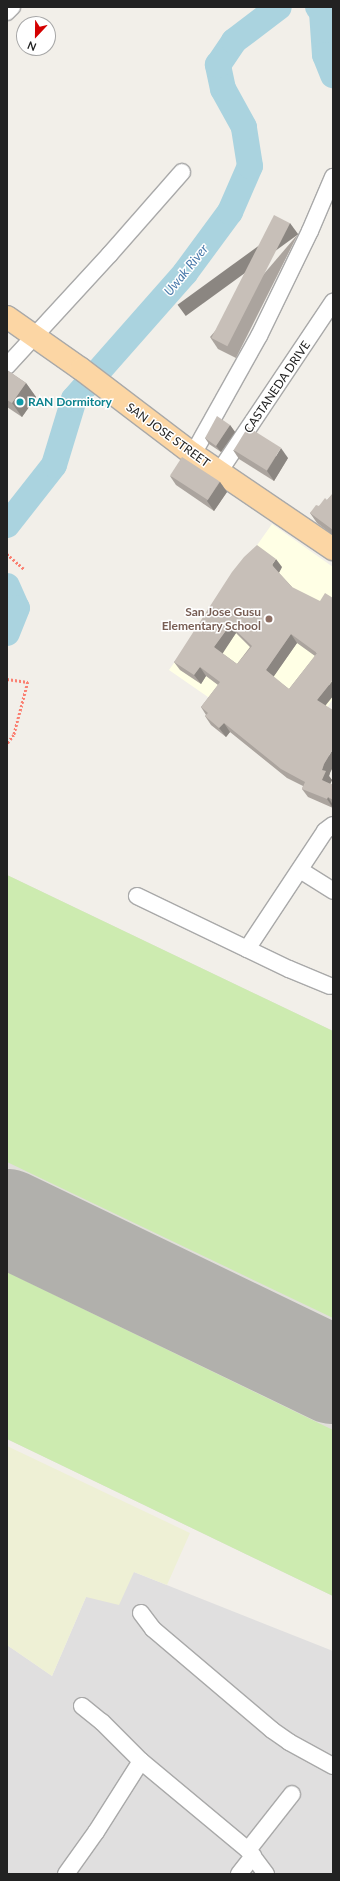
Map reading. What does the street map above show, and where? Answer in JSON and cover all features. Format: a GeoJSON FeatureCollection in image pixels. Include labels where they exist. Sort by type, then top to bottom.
{"type":"FeatureCollection","features":[{"type":"Feature","properties":{"kind":"main road","name":"SAN JOSE STREET"},"geometry":{"type":"LineString","coordinates":[[7,317],[80,369],[192,454],[333,549]]}},
{"type":"Feature","properties":{"kind":"street"},"geometry":{"type":"LineString","coordinates":[[7,12],[12,7]]}},
{"type":"Feature","properties":{"kind":"street"},"geometry":{"type":"LineString","coordinates":[[7,366],[110,254],[182,172]]}},
{"type":"Feature","properties":{"kind":"street"},"geometry":{"type":"LineString","coordinates":[[192,454],[259,336],[310,231],[333,177]]}},
{"type":"Feature","properties":{"kind":"street","name":"CASTANEDA DRIVE"},"geometry":{"type":"LineString","coordinates":[[220,472],[333,302]]}},
{"type":"Feature","properties":{"kind":"street"},"geometry":{"type":"LineString","coordinates":[[247,949],[325,831],[333,825]]}},
{"type":"Feature","properties":{"kind":"street"},"geometry":{"type":"LineString","coordinates":[[300,870],[333,891]]}},
{"type":"Feature","properties":{"kind":"street"},"geometry":{"type":"LineString","coordinates":[[137,896],[289,969],[330,986]]}},
{"type":"Feature","properties":{"kind":"street"},"geometry":{"type":"LineString","coordinates":[[141,1613],[158,1634],[272,1730],[289,1742],[333,1766]]}},
{"type":"Feature","properties":{"kind":"street"},"geometry":{"type":"LineString","coordinates":[[82,1706],[102,1722],[141,1761],[250,1853],[266,1874]]}},
{"type":"Feature","properties":{"kind":"street"},"geometry":{"type":"LineString","coordinates":[[66,1874],[96,1832],[141,1761]]}},
{"type":"Feature","properties":{"kind":"street"},"geometry":{"type":"LineString","coordinates":[[240,1874],[250,1853],[292,1794]]}},
{"type":"Feature","properties":{"kind":"path"},"geometry":{"type":"LineString","coordinates":[[7,554],[24,569]]}},
{"type":"Feature","properties":{"kind":"path"},"geometry":{"type":"LineString","coordinates":[[7,679],[28,682],[14,735],[7,744]]}},
{"type":"Feature","properties":{"kind":"shaded area","name":"San Jose Gusu Elementary School"},"geometry":{"type":"Polygon","coordinates":[[[272,524],[333,567],[333,699],[293,756],[169,670],[272,524]]]}},
{"type":"Feature","properties":{"kind":"shaded area"},"geometry":{"type":"Polygon","coordinates":[[[7,875],[333,1031],[333,1596],[7,1439],[7,875]]]}},
{"type":"Feature","properties":{"kind":"shaded area"},"geometry":{"type":"Polygon","coordinates":[[[7,1446],[190,1533],[167,1585],[134,1572],[119,1605],[86,1597],[52,1676],[7,1645],[7,1446]]]}},
{"type":"Feature","properties":{"kind":"shaded area"},"geometry":{"type":"Polygon","coordinates":[[[134,1572],[333,1651],[333,1874],[7,1874],[7,1645],[52,1676],[86,1597],[134,1572]]]}},
{"type":"Feature","properties":{"kind":"green space"},"geometry":{"type":"Polygon","coordinates":[[[7,875],[333,1031],[333,1318],[7,1162],[7,875]]]}},
{"type":"Feature","properties":{"kind":"green space"},"geometry":{"type":"Polygon","coordinates":[[[7,1272],[333,1430],[333,1596],[7,1439],[7,1272]]]}},
{"type":"Feature","properties":{"kind":"building"},"geometry":{"type":"Polygon","coordinates":[[[274,215],[290,223],[227,346],[211,338],[274,215]]]}},
{"type":"Feature","properties":{"kind":"building"},"geometry":{"type":"Polygon","coordinates":[[[7,370],[26,383],[12,403],[7,400],[7,370]]]}},
{"type":"Feature","properties":{"kind":"building"},"geometry":{"type":"Polygon","coordinates":[[[217,416],[230,425],[216,446],[205,438],[217,416]]]}},
{"type":"Feature","properties":{"kind":"building"},"geometry":{"type":"Polygon","coordinates":[[[248,427],[281,448],[267,471],[234,450],[248,427]]]}},
{"type":"Feature","properties":{"kind":"building"},"geometry":{"type":"Polygon","coordinates":[[[182,457],[220,482],[208,500],[170,475],[182,457]]]}},
{"type":"Feature","properties":{"kind":"building"},"geometry":{"type":"Polygon","coordinates":[[[332,494],[333,530],[310,513],[316,505],[319,506],[325,498],[327,500],[332,494]]]}},
{"type":"Feature","properties":{"kind":"building","name":"San Jose Gusu Elementary School"},"geometry":{"type":"Polygon","coordinates":[[[257,545],[276,559],[272,565],[292,587],[320,601],[325,593],[333,598],[333,680],[317,700],[333,710],[333,749],[324,764],[322,770],[326,771],[322,780],[333,785],[333,800],[302,789],[305,782],[281,769],[224,723],[219,728],[205,716],[208,713],[201,707],[220,682],[200,667],[194,675],[174,662],[232,572],[244,557],[257,545]],[[230,625],[214,647],[237,664],[252,646],[230,625]],[[291,634],[266,670],[289,689],[317,653],[291,634]]]}},
{"type":"Feature","properties":{"kind":"waterway","name":"Uwak River"},"geometry":{"type":"LineString","coordinates":[[7,525],[54,465],[74,399],[185,273],[230,212],[250,166],[244,127],[223,89],[218,65],[234,41],[279,7]]}},
{"type":"Feature","properties":{"kind":"waterway","name":"Uwak River"},"geometry":{"type":"LineString","coordinates":[[318,7],[322,12],[325,55],[333,75]]}},
{"type":"Feature","properties":{"kind":"waterway","name":"Uwak River"},"geometry":{"type":"LineString","coordinates":[[7,586],[17,608],[7,633]]}},
{"type":"Feature","properties":{"kind":"runway"},"geometry":{"type":"LineString","coordinates":[[7,1218],[333,1375]]}},
{"type":"Feature","properties":{"kind":"place","name":"RAN Dormitory"},"geometry":{"type":"Point","coordinates":[20,402]}},
{"type":"Feature","properties":{"kind":"place","name":"San Jose Gusu Elementary School"},"geometry":{"type":"Point","coordinates":[269,619]}}]}
